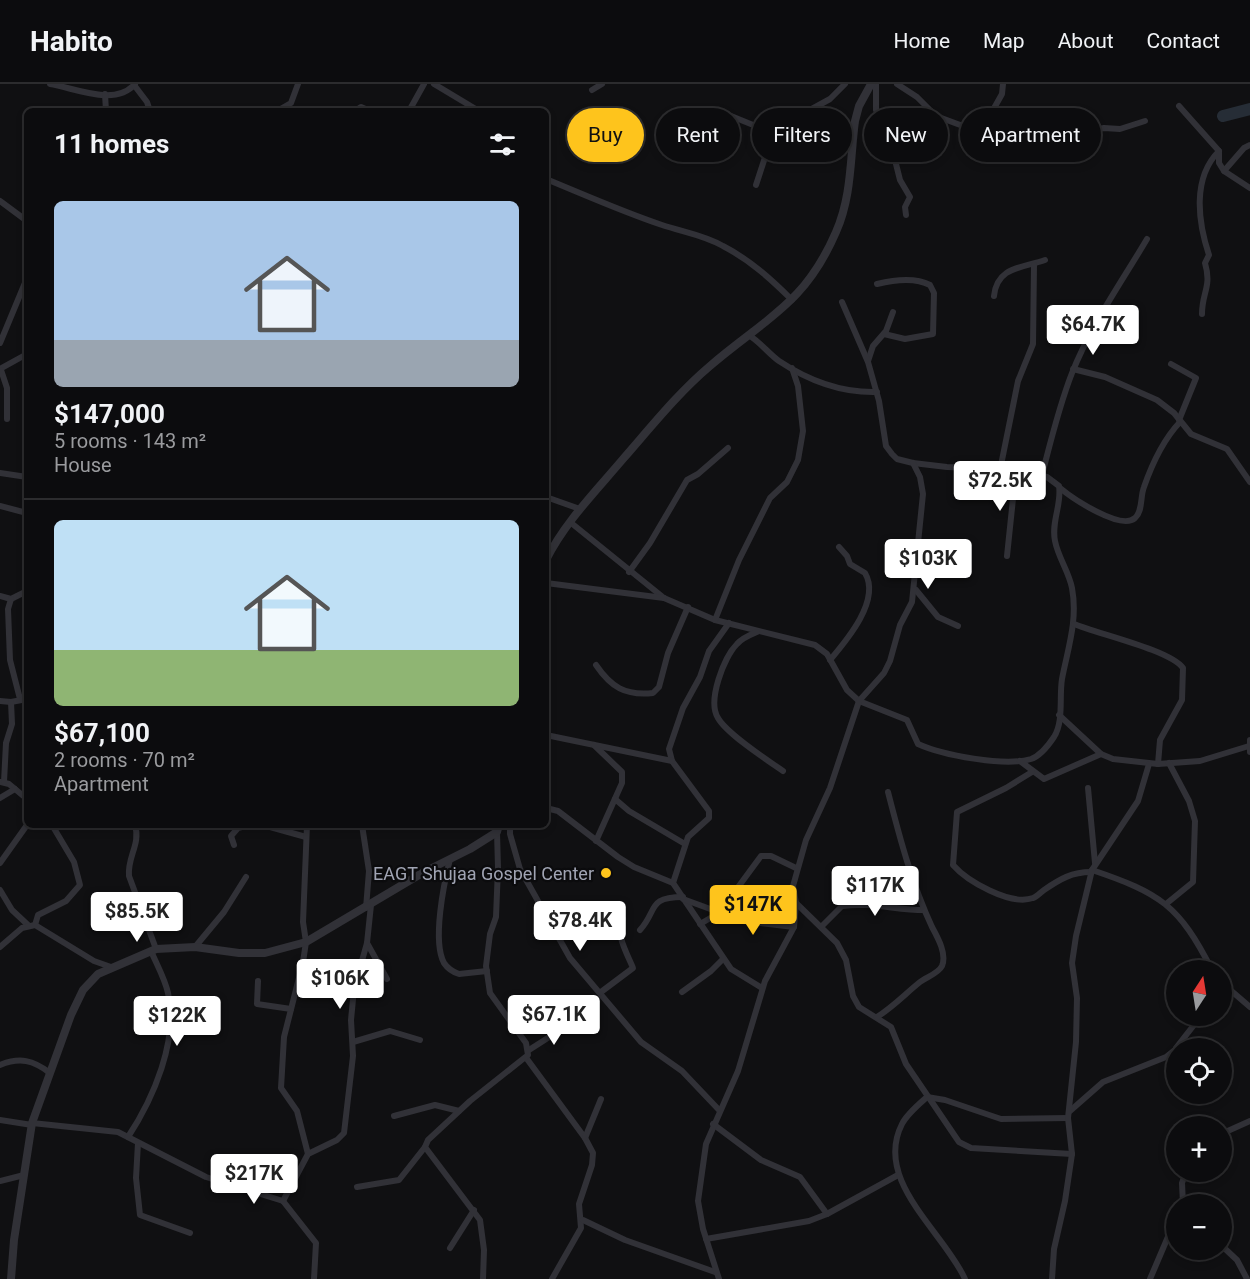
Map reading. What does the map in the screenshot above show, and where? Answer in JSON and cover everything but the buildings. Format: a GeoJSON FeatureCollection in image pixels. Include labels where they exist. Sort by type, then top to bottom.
{"type":"FeatureCollection","features":[{"type":"Feature","properties":{"kind":"street"},"geometry":{"type":"LineString","coordinates":[[50,84],[105,94],[121,93],[135,85],[149,108]]}},
{"type":"Feature","properties":{"kind":"street"},"geometry":{"type":"LineString","coordinates":[[282,108],[291,103],[298,84]]}},
{"type":"Feature","properties":{"kind":"street"},"geometry":{"type":"LineString","coordinates":[[411,108],[424,84]]}},
{"type":"Feature","properties":{"kind":"street"},"geometry":{"type":"LineString","coordinates":[[434,84],[474,108]]}},
{"type":"Feature","properties":{"kind":"street"},"geometry":{"type":"LineString","coordinates":[[592,90],[602,84]]}},
{"type":"Feature","properties":{"kind":"street"},"geometry":{"type":"LineString","coordinates":[[814,108],[830,99],[845,84]]}},
{"type":"Feature","properties":{"kind":"street"},"geometry":{"type":"LineString","coordinates":[[549,554],[556,540],[580,509],[688,386],[805,288],[843,214],[855,121],[859,106],[871,84]]}},
{"type":"Feature","properties":{"kind":"street"},"geometry":{"type":"LineString","coordinates":[[876,84],[876,110],[889,136],[900,180],[910,197],[905,207],[906,214]]}},
{"type":"Feature","properties":{"kind":"street"},"geometry":{"type":"LineString","coordinates":[[897,84],[917,97],[936,116],[960,124]]}},
{"type":"Feature","properties":{"kind":"street"},"geometry":{"type":"LineString","coordinates":[[994,108],[1002,94],[1003,84]]}},
{"type":"Feature","properties":{"kind":"street"},"geometry":{"type":"LineString","coordinates":[[105,94],[106,108]]}},
{"type":"Feature","properties":{"kind":"street"},"geometry":{"type":"LineString","coordinates":[[1179,106],[1219,151],[1220,163],[1224,171],[1250,188]]}},
{"type":"Feature","properties":{"kind":"street"},"geometry":{"type":"LineString","coordinates":[[1101,130],[1120,129],[1145,121]]}},
{"type":"Feature","properties":{"kind":"street"},"geometry":{"type":"LineString","coordinates":[[1224,171],[1244,148],[1250,146]]}},
{"type":"Feature","properties":{"kind":"street"},"geometry":{"type":"LineString","coordinates":[[1202,314],[1209,276],[1205,264],[1209,255],[1199,222],[1200,202],[1206,167],[1219,151]]}},
{"type":"Feature","properties":{"kind":"street"},"geometry":{"type":"LineString","coordinates":[[756,185],[764,162]]}},
{"type":"Feature","properties":{"kind":"street"},"geometry":{"type":"LineString","coordinates":[[549,180],[591,199],[664,225],[704,236],[765,274],[792,300]]}},
{"type":"Feature","properties":{"kind":"street"},"geometry":{"type":"LineString","coordinates":[[0,201],[24,219]]}},
{"type":"Feature","properties":{"kind":"street"},"geometry":{"type":"LineString","coordinates":[[1042,475],[1059,409],[1073,369],[1109,299],[1147,239]]}},
{"type":"Feature","properties":{"kind":"street"},"geometry":{"type":"LineString","coordinates":[[994,296],[997,284],[1008,271],[1045,260]]}},
{"type":"Feature","properties":{"kind":"street"},"geometry":{"type":"LineString","coordinates":[[1000,470],[1018,381],[1033,344],[1034,265]]}},
{"type":"Feature","properties":{"kind":"street"},"geometry":{"type":"LineString","coordinates":[[877,284],[890,281],[923,281],[930,285],[934,293],[933,334],[905,339],[884,334]]}},
{"type":"Feature","properties":{"kind":"street"},"geometry":{"type":"LineString","coordinates":[[0,343],[24,285]]}},
{"type":"Feature","properties":{"kind":"street"},"geometry":{"type":"LineString","coordinates":[[842,302],[868,362],[877,392],[886,446],[897,459],[913,463],[1016,470],[1042,475],[1052,479],[1059,488],[1100,513],[1129,522],[1139,513],[1145,484],[1169,434],[1180,421],[1196,378],[1171,364]]}},
{"type":"Feature","properties":{"kind":"street"},"geometry":{"type":"LineString","coordinates":[[868,362],[873,346],[884,334],[893,312]]}},
{"type":"Feature","properties":{"kind":"street"},"geometry":{"type":"LineString","coordinates":[[750,336],[777,360],[819,382],[846,391],[877,392]]}},
{"type":"Feature","properties":{"kind":"street"},"geometry":{"type":"LineString","coordinates":[[7,419],[7,388],[1,370],[24,356]]}},
{"type":"Feature","properties":{"kind":"street"},"geometry":{"type":"LineString","coordinates":[[715,620],[739,560],[770,498],[787,482],[798,460],[803,431],[798,386],[792,368]]}},
{"type":"Feature","properties":{"kind":"street"},"geometry":{"type":"LineString","coordinates":[[1073,369],[1105,377],[1144,393],[1168,407],[1191,434],[1227,449],[1250,482]]}},
{"type":"Feature","properties":{"kind":"street"},"geometry":{"type":"LineString","coordinates":[[629,572],[650,543],[687,480],[698,474],[728,448]]}},
{"type":"Feature","properties":{"kind":"street"},"geometry":{"type":"LineString","coordinates":[[719,1279],[706,1239],[698,1201],[706,1144],[738,1071],[762,988],[794,927],[796,903],[793,886],[796,868],[830,788],[859,701],[884,673],[890,661],[900,625],[916,590],[923,494],[920,477],[913,463]]}},
{"type":"Feature","properties":{"kind":"street"},"geometry":{"type":"LineString","coordinates":[[1007,555],[1016,470]]}},
{"type":"Feature","properties":{"kind":"street"},"geometry":{"type":"LineString","coordinates":[[0,473],[24,477]]}},
{"type":"Feature","properties":{"kind":"street"},"geometry":{"type":"LineString","coordinates":[[570,522],[664,598],[715,620],[815,645],[830,660],[848,690],[859,701],[907,720],[918,744],[934,751],[969,758],[1020,761],[1040,755],[1054,736],[1074,624],[1072,589],[1053,530],[1059,488]]}},
{"type":"Feature","properties":{"kind":"street"},"geometry":{"type":"LineString","coordinates":[[549,498],[580,509]]}},
{"type":"Feature","properties":{"kind":"street"},"geometry":{"type":"LineString","coordinates":[[0,506],[24,512]]}},
{"type":"Feature","properties":{"kind":"street"},"geometry":{"type":"LineString","coordinates":[[830,660],[856,627],[870,588],[865,573],[850,564],[847,556],[839,547]]}},
{"type":"Feature","properties":{"kind":"street"},"geometry":{"type":"LineString","coordinates":[[549,584],[664,598]]}},
{"type":"Feature","properties":{"kind":"street"},"geometry":{"type":"LineString","coordinates":[[916,590],[938,617],[958,626]]}},
{"type":"Feature","properties":{"kind":"street"},"geometry":{"type":"LineString","coordinates":[[0,596],[11,598],[24,592]]}},
{"type":"Feature","properties":{"kind":"street"},"geometry":{"type":"LineString","coordinates":[[0,701],[11,702],[24,699],[10,660],[9,609],[11,598]]}},
{"type":"Feature","properties":{"kind":"street"},"geometry":{"type":"LineString","coordinates":[[596,665],[608,682],[627,692],[653,693],[659,687],[668,653],[688,608]]}},
{"type":"Feature","properties":{"kind":"street"},"geometry":{"type":"LineString","coordinates":[[673,883],[685,844],[709,818],[709,811],[672,761],[669,749],[683,708],[700,677],[709,651],[729,623]]}},
{"type":"Feature","properties":{"kind":"street"},"geometry":{"type":"LineString","coordinates":[[1074,624],[1172,659],[1183,668],[1182,700],[1160,740],[1158,764]]}},
{"type":"Feature","properties":{"kind":"street"},"geometry":{"type":"LineString","coordinates":[[757,632],[739,642],[724,666],[715,702],[716,715],[729,731],[783,771]]}},
{"type":"Feature","properties":{"kind":"street"},"geometry":{"type":"LineString","coordinates":[[11,702],[12,724],[6,743],[2,782],[24,796]]}},
{"type":"Feature","properties":{"kind":"street"},"geometry":{"type":"LineString","coordinates":[[1059,714],[1101,754],[1113,759],[1149,764],[1200,761],[1250,746]]}},
{"type":"Feature","properties":{"kind":"street"},"geometry":{"type":"LineString","coordinates":[[549,736],[672,761]]}},
{"type":"Feature","properties":{"kind":"street"},"geometry":{"type":"LineString","coordinates":[[593,744],[622,772],[622,783],[597,841]]}},
{"type":"Feature","properties":{"kind":"street"},"geometry":{"type":"LineString","coordinates":[[1020,761],[1044,779],[1101,754]]}},
{"type":"Feature","properties":{"kind":"street"},"geometry":{"type":"LineString","coordinates":[[1166,904],[1193,882],[1196,821],[1189,801],[1169,763]]}},
{"type":"Feature","properties":{"kind":"street"},"geometry":{"type":"LineString","coordinates":[[1093,869],[1138,801],[1149,764]]}},
{"type":"Feature","properties":{"kind":"street"},"geometry":{"type":"LineString","coordinates":[[1032,772],[1006,788],[957,812],[953,865],[978,885],[1006,897],[1020,899],[1033,898],[1068,874],[1093,869],[1129,881],[1154,894],[1166,904],[1188,929],[1206,960]]}},
{"type":"Feature","properties":{"kind":"street"},"geometry":{"type":"LineString","coordinates":[[1052,1279],[1054,1249],[1065,1201],[1071,1154],[1069,1114],[1077,998],[1072,972],[1073,952],[1093,869],[1088,788]]}},
{"type":"Feature","properties":{"kind":"street"},"geometry":{"type":"LineString","coordinates":[[0,798],[15,789]]}},
{"type":"Feature","properties":{"kind":"street"},"geometry":{"type":"LineString","coordinates":[[878,1017],[942,966],[943,952],[908,868],[888,792]]}},
{"type":"Feature","properties":{"kind":"street"},"geometry":{"type":"LineString","coordinates":[[615,799],[629,811],[685,844]]}},
{"type":"Feature","properties":{"kind":"street"},"geometry":{"type":"LineString","coordinates":[[549,808],[558,811],[634,867],[673,883],[730,969],[762,988]]}},
{"type":"Feature","properties":{"kind":"street"},"geometry":{"type":"LineString","coordinates":[[0,863],[25,828]]}},
{"type":"Feature","properties":{"kind":"street"},"geometry":{"type":"LineString","coordinates":[[2,944],[32,925],[38,915],[66,901],[80,885],[74,862],[54,828]]}},
{"type":"Feature","properties":{"kind":"street"},"geometry":{"type":"LineString","coordinates":[[128,1137],[148,1100],[162,1060],[170,1027],[168,994],[129,876],[128,867],[138,835],[136,828]]}},
{"type":"Feature","properties":{"kind":"street"},"geometry":{"type":"LineString","coordinates":[[234,845],[231,836],[238,828]]}},
{"type":"Feature","properties":{"kind":"street"},"geometry":{"type":"LineString","coordinates":[[274,828],[306,837]]}},
{"type":"Feature","properties":{"kind":"street"},"geometry":{"type":"LineString","coordinates":[[306,828],[303,922],[306,942],[282,1044],[281,1088],[297,1111],[308,1154]]}},
{"type":"Feature","properties":{"kind":"street"},"geometry":{"type":"LineString","coordinates":[[283,1201],[308,1154],[337,1140],[344,1133],[353,1042],[351,1020],[354,989],[367,943],[369,870],[362,828]]}},
{"type":"Feature","properties":{"kind":"street"},"geometry":{"type":"LineString","coordinates":[[11,1279],[32,1124],[83,990],[98,974],[154,950],[195,947],[239,953],[266,952],[306,942],[450,859],[498,828]]}},
{"type":"Feature","properties":{"kind":"street"},"geometry":{"type":"LineString","coordinates":[[498,828],[496,917],[490,934],[487,971],[490,993],[529,1050]]}},
{"type":"Feature","properties":{"kind":"street"},"geometry":{"type":"LineString","coordinates":[[510,828],[513,845],[528,886],[570,958],[641,1042],[682,1071],[720,1111]]}},
{"type":"Feature","properties":{"kind":"street"},"geometry":{"type":"LineString","coordinates":[[700,924],[719,913],[760,856],[771,856],[796,868]]}},
{"type":"Feature","properties":{"kind":"street"},"geometry":{"type":"LineString","coordinates":[[450,859],[439,929],[441,955],[445,963],[459,974],[487,971]]}},
{"type":"Feature","properties":{"kind":"street"},"geometry":{"type":"LineString","coordinates":[[195,947],[224,912],[246,877]]}},
{"type":"Feature","properties":{"kind":"street"},"geometry":{"type":"LineString","coordinates":[[0,890],[2,899],[12,910],[32,925],[94,961],[111,967]]}},
{"type":"Feature","properties":{"kind":"street"},"geometry":{"type":"LineString","coordinates":[[640,930],[656,903],[668,897],[683,898],[719,913],[759,925],[794,927]]}},
{"type":"Feature","properties":{"kind":"street"},"geometry":{"type":"LineString","coordinates":[[796,903],[837,943],[846,960],[853,996],[859,1007],[868,1015],[878,1017],[891,1028],[906,1064],[927,1097],[964,1146],[996,1151],[1071,1154]]}},
{"type":"Feature","properties":{"kind":"street"},"geometry":{"type":"LineString","coordinates":[[822,926],[842,906],[883,905],[905,910],[924,910]]}},
{"type":"Feature","properties":{"kind":"street"},"geometry":{"type":"LineString","coordinates":[[601,992],[633,969],[624,947],[620,923],[623,919]]}},
{"type":"Feature","properties":{"kind":"street"},"geometry":{"type":"LineString","coordinates":[[367,943],[387,979]]}},
{"type":"Feature","properties":{"kind":"street"},"geometry":{"type":"LineString","coordinates":[[682,992],[711,971],[723,958]]}},
{"type":"Feature","properties":{"kind":"street"},"geometry":{"type":"LineString","coordinates":[[258,981],[257,1004],[291,1009]]}},
{"type":"Feature","properties":{"kind":"street"},"geometry":{"type":"LineString","coordinates":[[1232,991],[1250,1007]]}},
{"type":"Feature","properties":{"kind":"street"},"geometry":{"type":"LineString","coordinates":[[357,1187],[399,1180],[425,1147],[459,1111],[527,1059],[529,1050],[568,1025]]}},
{"type":"Feature","properties":{"kind":"street"},"geometry":{"type":"LineString","coordinates":[[1184,1038],[1193,1026]]}},
{"type":"Feature","properties":{"kind":"street"},"geometry":{"type":"LineString","coordinates":[[353,1042],[390,1031],[403,1032],[420,1040]]}},
{"type":"Feature","properties":{"kind":"street"},"geometry":{"type":"LineString","coordinates":[[927,1097],[945,1100],[1001,1119],[1069,1114],[1104,1082],[1166,1057]]}},
{"type":"Feature","properties":{"kind":"street"},"geometry":{"type":"LineString","coordinates":[[527,1059],[585,1138],[593,1158],[579,1204],[583,1220],[578,1236],[552,1279]]}},
{"type":"Feature","properties":{"kind":"street"},"geometry":{"type":"LineString","coordinates":[[0,1065],[12,1061],[31,1061],[50,1073]]}},
{"type":"Feature","properties":{"kind":"street"},"geometry":{"type":"LineString","coordinates":[[927,1097],[902,1125],[897,1149],[898,1175],[909,1197],[951,1252],[965,1279]]}},
{"type":"Feature","properties":{"kind":"street"},"geometry":{"type":"LineString","coordinates":[[585,1138],[601,1099]]}},
{"type":"Feature","properties":{"kind":"street"},"geometry":{"type":"LineString","coordinates":[[394,1116],[435,1105],[459,1111]]}},
{"type":"Feature","properties":{"kind":"street"},"geometry":{"type":"LineString","coordinates":[[0,1120],[106,1129],[128,1137],[214,1180],[283,1201],[316,1244],[314,1279]]}},
{"type":"Feature","properties":{"kind":"street"},"geometry":{"type":"LineString","coordinates":[[1232,1129],[1250,1121]]}},
{"type":"Feature","properties":{"kind":"street"},"geometry":{"type":"LineString","coordinates":[[713,1124],[761,1160],[800,1177],[827,1214]]}},
{"type":"Feature","properties":{"kind":"street"},"geometry":{"type":"LineString","coordinates":[[138,1143],[136,1178],[140,1215],[190,1233]]}},
{"type":"Feature","properties":{"kind":"street"},"geometry":{"type":"LineString","coordinates":[[425,1147],[474,1210],[480,1222],[484,1250],[483,1279]]}},
{"type":"Feature","properties":{"kind":"street"},"geometry":{"type":"LineString","coordinates":[[0,1181],[24,1175]]}},
{"type":"Feature","properties":{"kind":"street"},"geometry":{"type":"LineString","coordinates":[[706,1239],[808,1221],[827,1214],[898,1175]]}},
{"type":"Feature","properties":{"kind":"street"},"geometry":{"type":"LineString","coordinates":[[450,1248],[474,1210]]}},
{"type":"Feature","properties":{"kind":"street"},"geometry":{"type":"LineString","coordinates":[[583,1220],[625,1240],[716,1272]]}},
{"type":"Feature","properties":{"kind":"street"},"geometry":{"type":"LineString","coordinates":[[1150,1279],[1166,1241]]}},
{"type":"Feature","properties":{"kind":"street"},"geometry":{"type":"LineString","coordinates":[[1232,1255],[1247,1279]]}},
{"type":"Feature","properties":{"kind":"waterway"},"geometry":{"type":"LineString","coordinates":[[1223,116],[1250,109]]}},
{"type":"Feature","properties":{"kind":"place","name":"EAGT Shujaa Gospel Center"},"geometry":{"type":"Point","coordinates":[606,873]}}]}
